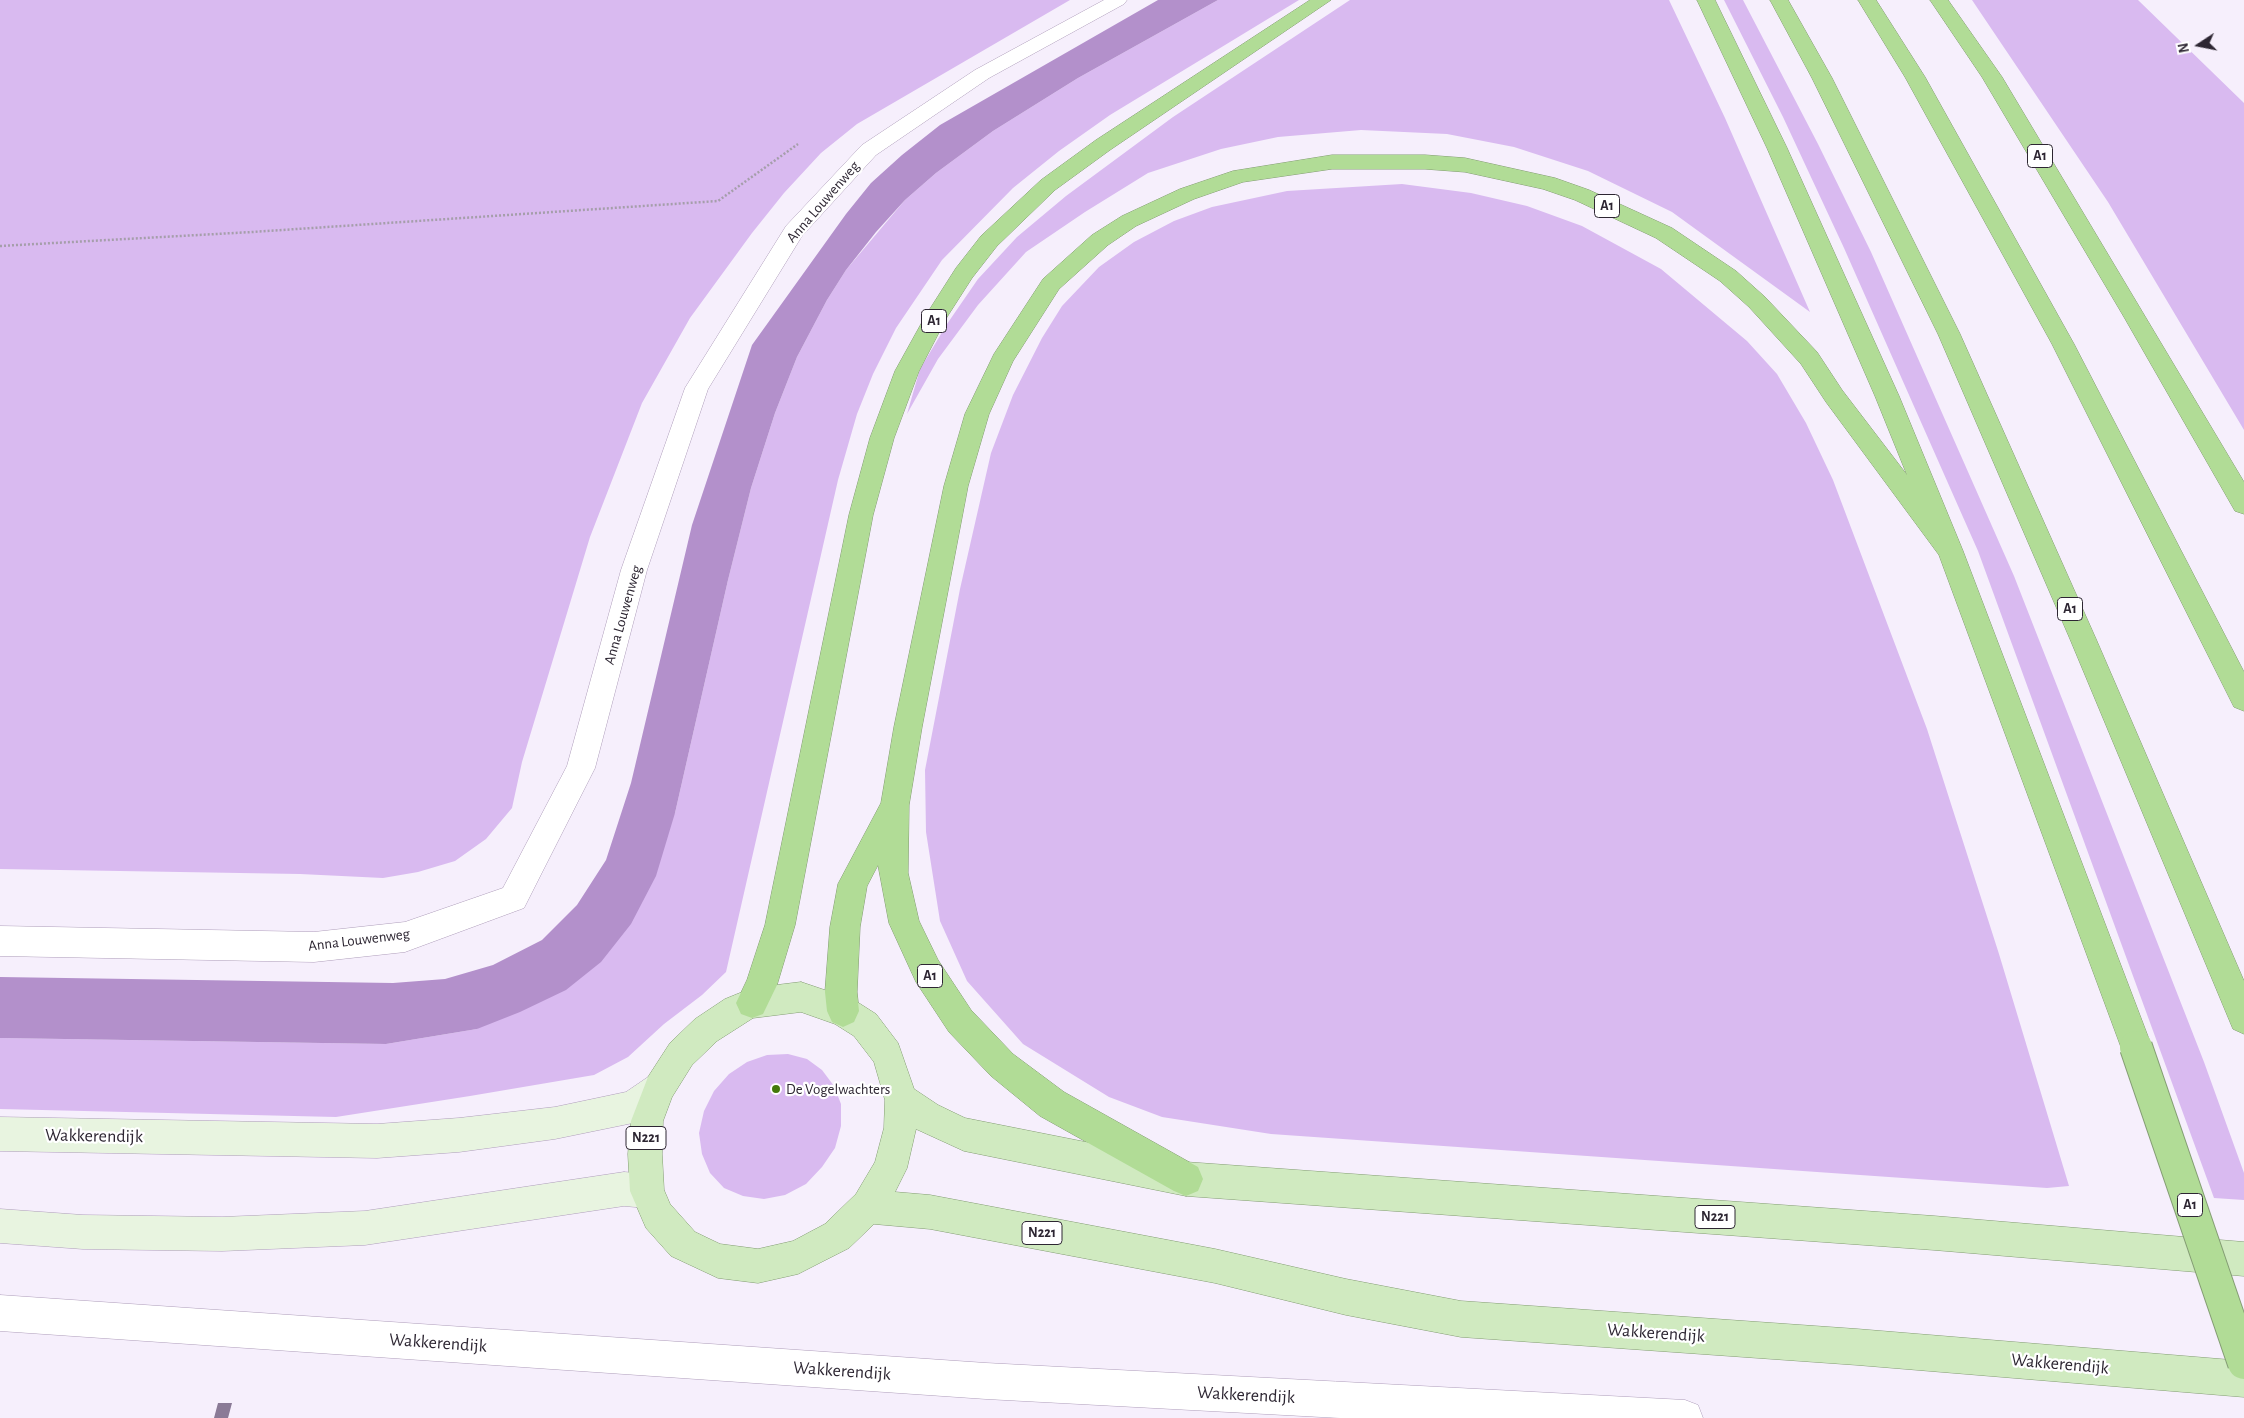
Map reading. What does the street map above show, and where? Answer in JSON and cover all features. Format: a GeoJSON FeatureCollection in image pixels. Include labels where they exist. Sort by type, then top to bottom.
{"type":"FeatureCollection","features":[{"type":"Feature","properties":{"kind":"highway","name":"A1"},"geometry":{"type":"LineString","coordinates":[[752,1003],[761,985],[780,925],[861,515],[882,438],[907,371],[937,315],[964,273],[989,241],[1048,185],[1103,145],[1322,0]]}},
{"type":"Feature","properties":{"kind":"highway","name":"A1"},"geometry":{"type":"LineString","coordinates":[[1706,0],[1841,290],[1950,550],[2136,1047],[2244,1363]]}},
{"type":"Feature","properties":{"kind":"highway","name":"A1"},"geometry":{"type":"LineString","coordinates":[[1779,0],[1822,78],[1949,334],[2083,639],[2244,1018]]}},
{"type":"Feature","properties":{"kind":"highway"},"geometry":{"type":"LineString","coordinates":[[1867,0],[1915,77],[2063,344],[2244,699]]}},
{"type":"Feature","properties":{"kind":"highway","name":"A1"},"geometry":{"type":"LineString","coordinates":[[1939,0],[1992,77],[2135,316],[2244,504]]}},
{"type":"Feature","properties":{"kind":"highway","name":"A1"},"geometry":{"type":"LineString","coordinates":[[1186,1178],[1052,1104],[1002,1066],[960,1021],[927,971],[904,923],[893,873],[896,805],[931,601],[956,486],[977,414],[1002,360],[1028,316],[1051,284],[1100,240],[1160,205],[1240,176],[1332,162],[1425,162],[1465,165],[1548,182],[1582,195],[1664,233],[1728,276],[1757,302],[1809,358],[1834,396],[1950,550]]}},
{"type":"Feature","properties":{"kind":"highway","name":"A1"},"geometry":{"type":"LineString","coordinates":[[843,1011],[841,992],[845,927],[853,884],[896,805]]}},
{"type":"Feature","properties":{"kind":"main road","name":"N221"},"geometry":{"type":"LineString","coordinates":[[801,997],[843,1011],[865,1025],[887,1054],[901,1100],[900,1128],[890,1168],[868,1206],[837,1236],[798,1257],[758,1266],[718,1262],[683,1244],[658,1216],[647,1191],[645,1154],[647,1121],[659,1088],[681,1054],[706,1030],[736,1010],[752,1003],[801,997]]}},
{"type":"Feature","properties":{"kind":"main road","name":"Wakkerendijk"},"geometry":{"type":"LineString","coordinates":[[0,1134],[377,1141],[459,1135],[555,1123],[633,1106],[659,1088]]}},
{"type":"Feature","properties":{"kind":"main road","name":"N221"},"geometry":{"type":"LineString","coordinates":[[901,1100],[926,1117],[964,1134],[1186,1178],[1934,1233],[2244,1259]]}},
{"type":"Feature","properties":{"kind":"main road"},"geometry":{"type":"LineString","coordinates":[[0,1226],[83,1232],[222,1234],[366,1228],[624,1188],[647,1191]]}},
{"type":"Feature","properties":{"kind":"main road","name":"Wakkerendijk"},"geometry":{"type":"LineString","coordinates":[[868,1206],[930,1212],[1215,1266],[1346,1297],[1461,1319],[1857,1347],[2244,1379]]}},
{"type":"Feature","properties":{"kind":"street","name":"Anna Louwenweg"},"geometry":{"type":"LineString","coordinates":[[0,941],[314,946],[405,938],[513,898],[581,768],[634,570],[697,388],[794,231],[869,150],[982,74],[1118,0]]}},
{"type":"Feature","properties":{"kind":"street","name":"Wakkerendijk"},"geometry":{"type":"LineString","coordinates":[[0,1313],[986,1381],[1685,1418]]}},
{"type":"Feature","properties":{"kind":"path"},"geometry":{"type":"LineString","coordinates":[[0,246],[252,232],[718,201],[798,144]]}},
{"type":"Feature","properties":{"kind":"shaded area"},"geometry":{"type":"Polygon","coordinates":[[[0,0],[1070,0],[857,124],[821,153],[784,193],[752,233],[690,318],[642,403],[590,537],[522,762],[512,808],[486,839],[455,861],[418,872],[383,878],[300,874],[0,869],[0,0]]]}},
{"type":"Feature","properties":{"kind":"shaded area"},"geometry":{"type":"Polygon","coordinates":[[[1158,0],[1218,0],[1078,78],[993,131],[936,173],[905,200],[876,232],[846,270],[827,300],[797,357],[775,413],[751,488],[675,813],[656,876],[631,924],[601,962],[566,990],[520,1012],[477,1029],[386,1044],[0,1038],[0,977],[393,983],[445,979],[493,965],[542,940],[577,905],[606,860],[631,783],[692,525],[752,345],[846,214],[871,183],[902,155],[940,125],[1158,0]]]}},
{"type":"Feature","properties":{"kind":"shaded area"},"geometry":{"type":"Polygon","coordinates":[[[1218,0],[1299,0],[1110,115],[1059,151],[1013,188],[942,260],[896,328],[873,374],[857,414],[838,480],[726,972],[702,995],[664,1024],[628,1057],[594,1075],[470,1096],[336,1117],[0,1109],[0,1038],[386,1044],[477,1029],[675,813],[751,488],[775,413],[797,357],[827,300],[846,270],[905,200],[936,173],[993,131],[1078,78],[1218,0]]]}},
{"type":"Feature","properties":{"kind":"shaded area"},"geometry":{"type":"Polygon","coordinates":[[[1350,0],[1669,0],[1725,118],[1810,312],[1672,212],[1588,171],[1514,147],[1447,134],[1361,130],[1278,137],[1221,149],[1148,173],[1085,212],[1026,252],[978,305],[938,359],[907,414],[920,369],[947,324],[978,279],[1017,237],[1066,196],[1173,117],[1350,0]]]}},
{"type":"Feature","properties":{"kind":"shaded area"},"geometry":{"type":"Polygon","coordinates":[[[1724,0],[1743,0],[1818,144],[1871,252],[2014,576],[2204,1062],[2244,1173],[2244,1200],[2214,1198],[1978,551],[1844,248],[1783,117],[1724,0]]]}},
{"type":"Feature","properties":{"kind":"shaded area"},"geometry":{"type":"Polygon","coordinates":[[[1972,0],[2138,0],[2244,103],[2244,430],[2108,202],[1972,0]]]}},
{"type":"Feature","properties":{"kind":"shaded area"},"geometry":{"type":"Polygon","coordinates":[[[1402,184],[1471,193],[1527,206],[1582,226],[1661,269],[1747,341],[1777,374],[1806,423],[1833,480],[1927,729],[1999,954],[2069,1186],[2047,1188],[1271,1134],[1162,1117],[1109,1097],[1023,1044],[967,981],[940,921],[926,832],[925,770],[960,589],[991,453],[1013,395],[1042,338],[1062,306],[1099,267],[1134,242],[1174,221],[1212,207],[1287,191],[1402,184]]]}},
{"type":"Feature","properties":{"kind":"shaded area"},"geometry":{"type":"Polygon","coordinates":[[[788,1054],[807,1059],[822,1070],[834,1086],[841,1104],[841,1126],[835,1148],[822,1167],[806,1184],[785,1195],[764,1199],[743,1196],[724,1188],[710,1173],[702,1154],[699,1133],[704,1111],[714,1091],[729,1074],[747,1062],[767,1055],[788,1054]]]}},
{"type":"Feature","properties":{"kind":"building"},"geometry":{"type":"Polygon","coordinates":[[[218,1403],[232,1403],[228,1418],[214,1418],[218,1403]]]}},
{"type":"Feature","properties":{"kind":"place","name":"De Vogelwachters"},"geometry":{"type":"Point","coordinates":[776,1089]}}]}
